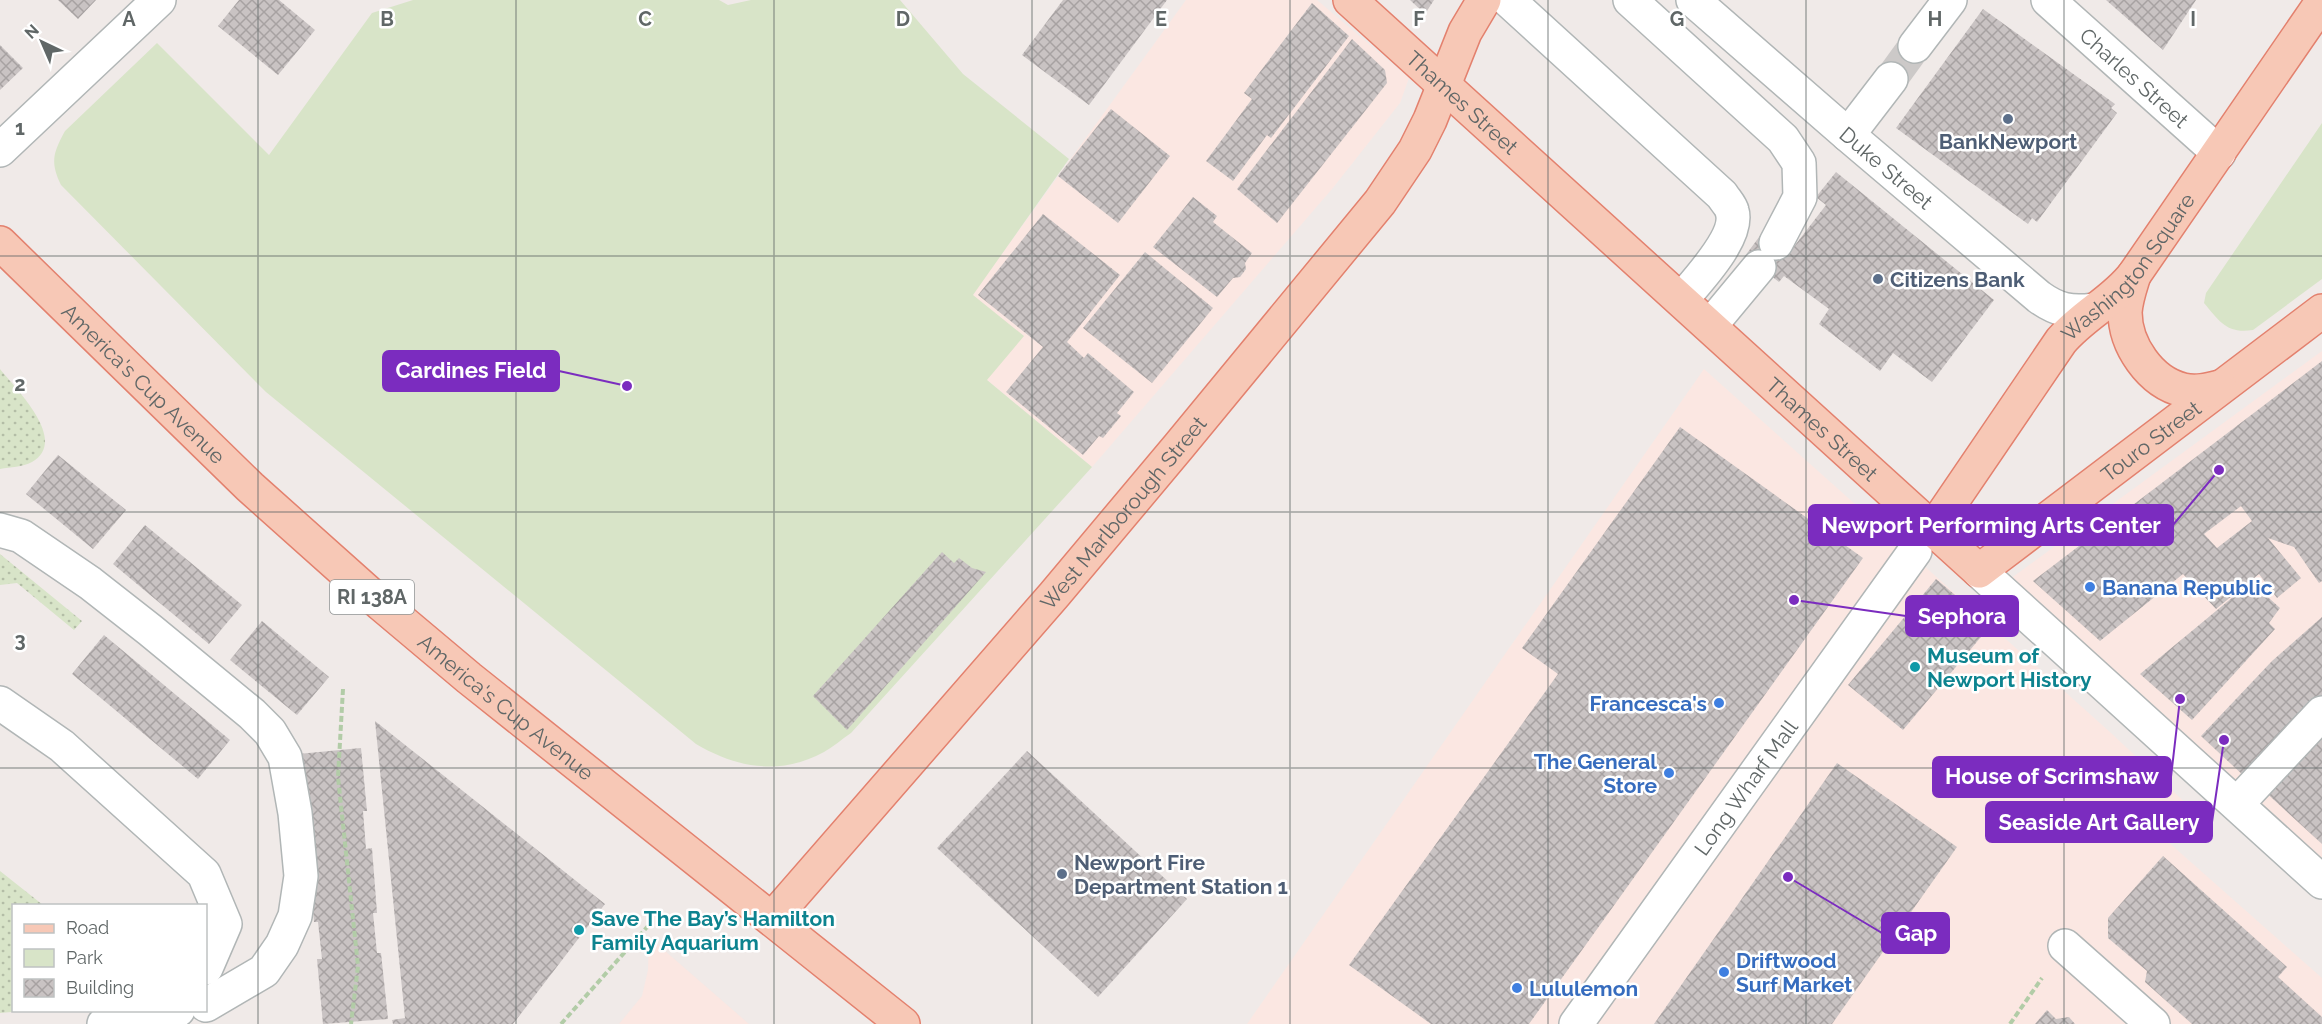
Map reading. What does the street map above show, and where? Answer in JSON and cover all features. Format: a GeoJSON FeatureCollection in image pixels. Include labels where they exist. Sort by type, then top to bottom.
{"type":"FeatureCollection","features":[{"type":"Feature","properties":{"kind":"main road","name":"Thames Street"},"geometry":{"type":"LineString","coordinates":[[1350,0],[1710,326],[1924,540],[1979,571]]}},
{"type":"Feature","properties":{"kind":"main road","name":"West Marlborough Street"},"geometry":{"type":"LineString","coordinates":[[772,919],[1054,595],[1380,202],[1415,150],[1430,120],[1465,32],[1484,0]]}},
{"type":"Feature","properties":{"kind":"main road","name":"Washington Square"},"geometry":{"type":"LineString","coordinates":[[1924,540],[2061,341],[2093,310],[2117,293],[2134,275],[2322,2]]}},
{"type":"Feature","properties":{"kind":"main road","name":"America's Cup Avenue"},"geometry":{"type":"LineString","coordinates":[[0,243],[234,472],[381,604],[469,678],[903,1024]]}},
{"type":"Feature","properties":{"kind":"main road"},"geometry":{"type":"LineString","coordinates":[[2134,275],[2126,300],[2126,327],[2130,341],[2146,366],[2168,384],[2181,389],[2194,391],[2220,387]]}},
{"type":"Feature","properties":{"kind":"main road","name":"Touro Street"},"geometry":{"type":"LineString","coordinates":[[1979,571],[2322,311]]}},
{"type":"Feature","properties":{"kind":"street"},"geometry":{"type":"LineString","coordinates":[[0,150],[159,0]]}},
{"type":"Feature","properties":{"kind":"street"},"geometry":{"type":"LineString","coordinates":[[1508,0],[1722,195],[1733,212],[1733,230],[1712,262],[1681,300]]}},
{"type":"Feature","properties":{"kind":"street"},"geometry":{"type":"LineString","coordinates":[[1630,0],[1783,139],[1799,163],[1800,196],[1768,255],[1710,326]]}},
{"type":"Feature","properties":{"kind":"street","name":"Duke Street"},"geometry":{"type":"LineString","coordinates":[[1693,0],[1848,135],[2048,303],[2069,312],[2093,310]]}},
{"type":"Feature","properties":{"kind":"street"},"geometry":{"type":"LineString","coordinates":[[1915,46],[1950,0]]}},
{"type":"Feature","properties":{"kind":"street","name":"Charles Street"},"geometry":{"type":"LineString","coordinates":[[2048,0],[2219,153]]}},
{"type":"Feature","properties":{"kind":"street"},"geometry":{"type":"LineString","coordinates":[[1848,135],[1891,79]]}},
{"type":"Feature","properties":{"kind":"street"},"geometry":{"type":"LineString","coordinates":[[0,530],[21,536],[90,583],[150,630],[252,714],[270,732],[285,757],[295,813],[302,876],[294,916],[282,945],[264,971],[207,1004]]}},
{"type":"Feature","properties":{"kind":"street","name":"Long Wharf Mall"},"geometry":{"type":"LineString","coordinates":[[1576,1024],[1924,540]]}},
{"type":"Feature","properties":{"kind":"street","name":"Thames Street"},"geometry":{"type":"LineString","coordinates":[[1979,571],[2322,882]]}},
{"type":"Feature","properties":{"kind":"street"},"geometry":{"type":"LineString","coordinates":[[0,703],[62,746],[204,874],[225,924],[207,966]]}},
{"type":"Feature","properties":{"kind":"street"},"geometry":{"type":"LineString","coordinates":[[2236,804],[2322,713]]}},
{"type":"Feature","properties":{"kind":"street"},"geometry":{"type":"LineString","coordinates":[[2065,946],[2152,1024]]}},
{"type":"Feature","properties":{"kind":"street"},"geometry":{"type":"LineString","coordinates":[[104,1024],[170,1012]]}},
{"type":"Feature","properties":{"kind":"path"},"geometry":{"type":"LineString","coordinates":[[343,689],[338,777],[358,966],[351,1024]]}},
{"type":"Feature","properties":{"kind":"path"},"geometry":{"type":"LineString","coordinates":[[561,1024],[648,926]]}},
{"type":"Feature","properties":{"kind":"path"},"geometry":{"type":"LineString","coordinates":[[2010,1024],[2065,946]]}},
{"type":"Feature","properties":{"kind":"shaded area"},"geometry":{"type":"Polygon","coordinates":[[[1186,0],[1317,0],[1409,78],[1400,103],[1332,189],[1092,467],[987,380],[972,295],[1186,0]]]}},
{"type":"Feature","properties":{"kind":"shaded area"},"geometry":{"type":"Polygon","coordinates":[[[2322,351],[2322,863],[2010,579],[2322,351]]]}},
{"type":"Feature","properties":{"kind":"shaded area"},"geometry":{"type":"Polygon","coordinates":[[[1704,369],[2111,733],[2193,810],[2167,841],[2322,978],[2322,1024],[1247,1024],[1704,369]]]}},
{"type":"Feature","properties":{"kind":"shaded area"},"geometry":{"type":"Polygon","coordinates":[[[649,937],[749,1024],[619,1024],[642,996],[648,970],[649,937]]]}},
{"type":"Feature","properties":{"kind":"green space"},"geometry":{"type":"Polygon","coordinates":[[[413,0],[719,0],[728,5],[751,0],[900,0],[963,74],[1069,159],[973,295],[1024,336],[987,380],[1092,467],[851,733],[824,752],[808,760],[791,764],[759,766],[727,759],[696,744],[266,392],[61,185],[55,170],[54,158],[65,131],[157,43],[269,155],[372,13],[413,0]]]}},
{"type":"Feature","properties":{"kind":"green space"},"geometry":{"type":"Polygon","coordinates":[[[2322,123],[2322,279],[2253,330],[2230,328],[2220,321],[2204,303],[2206,293],[2322,123]]]}},
{"type":"Feature","properties":{"kind":"green space"},"geometry":{"type":"Polygon","coordinates":[[[0,369],[36,415],[43,428],[45,441],[42,453],[32,462],[0,469],[0,369]]]}},
{"type":"Feature","properties":{"kind":"green space"},"geometry":{"type":"Polygon","coordinates":[[[0,554],[82,621],[74,630],[17,583],[0,585],[0,554]]]}},
{"type":"Feature","properties":{"kind":"green space"},"geometry":{"type":"Polygon","coordinates":[[[0,871],[42,904],[12,904],[12,1012],[0,1013],[0,871]]]}},
{"type":"Feature","properties":{"kind":"building"},"geometry":{"type":"Polygon","coordinates":[[[58,0],[96,0],[78,19],[58,0]]]}},
{"type":"Feature","properties":{"kind":"building"},"geometry":{"type":"Polygon","coordinates":[[[239,0],[279,0],[315,30],[278,75],[218,26],[239,0]]]}},
{"type":"Feature","properties":{"kind":"building"},"geometry":{"type":"Polygon","coordinates":[[[1063,0],[1167,0],[1089,105],[1022,55],[1063,0]]]}},
{"type":"Feature","properties":{"kind":"building"},"geometry":{"type":"Polygon","coordinates":[[[1410,0],[1434,0],[1425,14],[1410,0]]]}},
{"type":"Feature","properties":{"kind":"building"},"geometry":{"type":"Polygon","coordinates":[[[2106,0],[2196,0],[2163,50],[2106,0]]]}},
{"type":"Feature","properties":{"kind":"building"},"geometry":{"type":"Polygon","coordinates":[[[1312,3],[1349,36],[1271,138],[1267,135],[1233,181],[1206,161],[1252,99],[1244,93],[1312,3]]]}},
{"type":"Feature","properties":{"kind":"building","name":"BankNewport"},"geometry":{"type":"Polygon","coordinates":[[[1983,9],[2115,104],[2111,108],[2117,113],[2037,222],[2032,218],[2028,224],[1896,128],[1983,9]]]}},
{"type":"Feature","properties":{"kind":"building"},"geometry":{"type":"Polygon","coordinates":[[[1352,39],[1385,70],[1387,83],[1277,223],[1237,189],[1352,39]]]}},
{"type":"Feature","properties":{"kind":"building"},"geometry":{"type":"Polygon","coordinates":[[[0,45],[23,68],[0,90],[0,45]]]}},
{"type":"Feature","properties":{"kind":"building"},"geometry":{"type":"Polygon","coordinates":[[[1111,109],[1170,156],[1118,223],[1058,176],[1111,109]]]}},
{"type":"Feature","properties":{"kind":"building","name":"Citizens Bank"},"geometry":{"type":"Polygon","coordinates":[[[1836,172],[1994,300],[1932,382],[1893,353],[1880,371],[1819,324],[1829,309],[1784,276],[1779,282],[1745,256],[1762,233],[1789,253],[1826,205],[1816,197],[1836,172]]]}},
{"type":"Feature","properties":{"kind":"building"},"geometry":{"type":"Polygon","coordinates":[[[1193,197],[1217,216],[1213,222],[1252,253],[1240,277],[1233,278],[1217,297],[1153,247],[1193,197]]]}},
{"type":"Feature","properties":{"kind":"building"},"geometry":{"type":"Polygon","coordinates":[[[1043,214],[1120,275],[1067,342],[1084,358],[1088,353],[1134,392],[1117,413],[1121,416],[1103,438],[1099,436],[1083,455],[1006,392],[1043,347],[978,295],[1043,214]]]}},
{"type":"Feature","properties":{"kind":"building"},"geometry":{"type":"Polygon","coordinates":[[[1145,252],[1213,308],[1152,383],[1083,328],[1145,252]]]}},
{"type":"Feature","properties":{"kind":"building"},"geometry":{"type":"Polygon","coordinates":[[[2322,361],[2322,581],[2319,583],[2294,547],[2268,538],[2301,578],[2277,598],[2259,574],[2216,609],[2183,574],[2100,641],[2033,581],[2322,361]],[[2241,506],[2204,534],[2217,548],[2252,521],[2241,506]]]}},
{"type":"Feature","properties":{"kind":"building"},"geometry":{"type":"Polygon","coordinates":[[[1680,427],[1863,558],[1529,1024],[1431,1024],[1349,965],[1558,674],[1522,648],[1680,427]]]}},
{"type":"Feature","properties":{"kind":"building"},"geometry":{"type":"Polygon","coordinates":[[[58,455],[126,510],[93,549],[26,494],[58,455]]]}},
{"type":"Feature","properties":{"kind":"building"},"geometry":{"type":"Polygon","coordinates":[[[145,525],[242,605],[209,644],[113,564],[145,525]]]}},
{"type":"Feature","properties":{"kind":"building"},"geometry":{"type":"Polygon","coordinates":[[[942,552],[954,563],[959,558],[972,568],[986,572],[847,730],[813,696],[942,552]]]}},
{"type":"Feature","properties":{"kind":"building"},"geometry":{"type":"Polygon","coordinates":[[[1936,579],[1991,625],[1903,730],[1848,685],[1936,579]]]}},
{"type":"Feature","properties":{"kind":"building"},"geometry":{"type":"Polygon","coordinates":[[[2251,582],[2280,608],[2269,623],[2275,629],[2192,720],[2140,674],[2251,582]]]}},
{"type":"Feature","properties":{"kind":"building"},"geometry":{"type":"Polygon","coordinates":[[[2322,617],[2322,699],[2246,778],[2201,736],[2272,661],[2322,617]]]}},
{"type":"Feature","properties":{"kind":"building"},"geometry":{"type":"Polygon","coordinates":[[[262,621],[329,677],[297,715],[230,660],[262,621]]]}},
{"type":"Feature","properties":{"kind":"building"},"geometry":{"type":"Polygon","coordinates":[[[104,635],[230,740],[198,779],[72,674],[104,635]]]}},
{"type":"Feature","properties":{"kind":"building"},"geometry":{"type":"Polygon","coordinates":[[[375,721],[605,904],[513,1024],[393,1024],[392,1020],[405,1018],[375,721]]]}},
{"type":"Feature","properties":{"kind":"building"},"geometry":{"type":"Polygon","coordinates":[[[2322,725],[2322,844],[2261,788],[2322,725]]]}},
{"type":"Feature","properties":{"kind":"building"},"geometry":{"type":"Polygon","coordinates":[[[361,748],[367,811],[363,811],[366,849],[372,848],[377,913],[373,913],[377,953],[381,953],[388,1019],[323,1024],[317,959],[322,959],[318,922],[314,922],[298,754],[361,748]]]}},
{"type":"Feature","properties":{"kind":"building","name":"Newport Fire Department Station 1"},"geometry":{"type":"Polygon","coordinates":[[[1027,751],[1187,899],[1098,997],[937,848],[1027,751]]]}},
{"type":"Feature","properties":{"kind":"building"},"geometry":{"type":"Polygon","coordinates":[[[1837,763],[1957,847],[1832,1024],[1654,1024],[1837,763]]]}},
{"type":"Feature","properties":{"kind":"building"},"geometry":{"type":"Polygon","coordinates":[[[2163,856],[2287,967],[2278,977],[2322,1017],[2322,1024],[2192,1024],[2145,982],[2147,971],[2108,938],[2108,918],[2163,856]]]}},
{"type":"Feature","properties":{"kind":"building"},"geometry":{"type":"Polygon","coordinates":[[[2047,1010],[2056,1019],[2069,1017],[2075,1024],[2035,1024],[2047,1010]]]}},
{"type":"Feature","properties":{"kind":"tunnel"},"geometry":{"type":"LineString","coordinates":[[1891,79],[1915,46]]}},
{"type":"Feature","properties":{"kind":"place","name":"BankNewport"},"geometry":{"type":"Point","coordinates":[2008,119]}},
{"type":"Feature","properties":{"kind":"place","name":"Citizens Bank"},"geometry":{"type":"Point","coordinates":[1878,279]}},
{"type":"Feature","properties":{"kind":"place","name":"Cardines Field"},"geometry":{"type":"Point","coordinates":[627,386]}},
{"type":"Feature","properties":{"kind":"place","name":"Newport Performing Arts Center"},"geometry":{"type":"Point","coordinates":[2219,470]}},
{"type":"Feature","properties":{"kind":"place","name":"Banana Republic"},"geometry":{"type":"Point","coordinates":[2090,587]}},
{"type":"Feature","properties":{"kind":"place","name":"Sephora"},"geometry":{"type":"Point","coordinates":[1794,600]}},
{"type":"Feature","properties":{"kind":"place","name":"Museum of Newport History"},"geometry":{"type":"Point","coordinates":[1915,667]}},
{"type":"Feature","properties":{"kind":"place","name":"House of Scrimshaw"},"geometry":{"type":"Point","coordinates":[2180,699]}},
{"type":"Feature","properties":{"kind":"place","name":"Francesca's"},"geometry":{"type":"Point","coordinates":[1719,703]}},
{"type":"Feature","properties":{"kind":"place","name":"Seaside Art Gallery"},"geometry":{"type":"Point","coordinates":[2224,740]}},
{"type":"Feature","properties":{"kind":"place","name":"The General Store"},"geometry":{"type":"Point","coordinates":[1669,773]}},
{"type":"Feature","properties":{"kind":"place","name":"Newport Fire Department Station 1"},"geometry":{"type":"Point","coordinates":[1062,874]}},
{"type":"Feature","properties":{"kind":"place","name":"Gap"},"geometry":{"type":"Point","coordinates":[1788,877]}},
{"type":"Feature","properties":{"kind":"place","name":"Save The Bay’s Hamilton Family Aquarium"},"geometry":{"type":"Point","coordinates":[579,930]}},
{"type":"Feature","properties":{"kind":"place","name":"Driftwood Surf Market"},"geometry":{"type":"Point","coordinates":[1724,972]}},
{"type":"Feature","properties":{"kind":"place","name":"Lululemon"},"geometry":{"type":"Point","coordinates":[1517,988]}}]}
